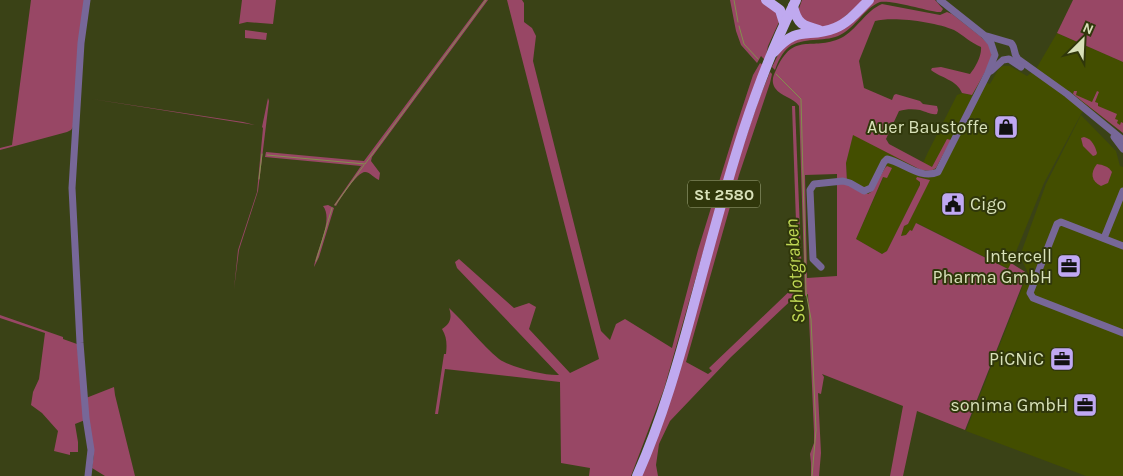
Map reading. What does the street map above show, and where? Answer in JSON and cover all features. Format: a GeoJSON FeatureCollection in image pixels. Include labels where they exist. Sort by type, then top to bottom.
{"type":"FeatureCollection","features":[{"type":"Feature","properties":{"kind":"highway"},"geometry":{"type":"LineString","coordinates":[[766,0],[780,10],[784,23]]}},
{"type":"Feature","properties":{"kind":"highway","name":"St 2580"},"geometry":{"type":"LineString","coordinates":[[769,59],[782,44],[793,36],[840,26],[868,0]]}},
{"type":"Feature","properties":{"kind":"highway","name":"St 2580"},"geometry":{"type":"LineString","coordinates":[[637,476],[666,401],[737,148],[769,59],[784,23],[795,3]]}},
{"type":"Feature","properties":{"kind":"highway","name":"St 2580"},"geometry":{"type":"LineString","coordinates":[[795,3],[795,16],[799,22],[823,31]]}},
{"type":"Feature","properties":{"kind":"street"},"geometry":{"type":"LineString","coordinates":[[87,0],[81,43],[72,188],[80,343],[86,418],[91,450],[88,476]]}},
{"type":"Feature","properties":{"kind":"street"},"geometry":{"type":"LineString","coordinates":[[940,0],[984,35],[1011,43],[1014,49],[1008,58],[988,73]]}},
{"type":"Feature","properties":{"kind":"street"},"geometry":{"type":"LineString","coordinates":[[984,35],[994,52],[1016,62],[1084,113],[1099,121],[1122,140]]}},
{"type":"Feature","properties":{"kind":"street"},"geometry":{"type":"LineString","coordinates":[[821,267],[813,259],[810,190],[814,184],[843,181],[864,191],[868,190],[871,188],[887,159],[924,175],[932,175],[938,172],[988,73],[994,52],[1000,41]]}},
{"type":"Feature","properties":{"kind":"street"},"geometry":{"type":"LineString","coordinates":[[1108,128],[1123,149]]}},
{"type":"Feature","properties":{"kind":"street"},"geometry":{"type":"LineString","coordinates":[[1104,238],[1123,191]]}},
{"type":"Feature","properties":{"kind":"street"},"geometry":{"type":"LineString","coordinates":[[1123,246],[1061,222],[1057,224],[1030,292],[1033,298],[1123,333]]}},
{"type":"Feature","properties":{"kind":"shaded area"},"geometry":{"type":"Polygon","coordinates":[[[31,0],[85,0],[73,127],[67,132],[0,150],[0,148],[12,145],[31,0]]]}},
{"type":"Feature","properties":{"kind":"shaded area"},"geometry":{"type":"Polygon","coordinates":[[[242,0],[276,0],[273,24],[247,22],[239,24],[242,0]]]}},
{"type":"Feature","properties":{"kind":"shaded area"},"geometry":{"type":"Polygon","coordinates":[[[484,0],[488,0],[372,157],[371,161],[380,173],[379,180],[367,172],[362,173],[349,186],[336,206],[334,205],[361,166],[265,157],[266,152],[364,161],[484,0]]]}},
{"type":"Feature","properties":{"kind":"shaded area"},"geometry":{"type":"Polygon","coordinates":[[[507,0],[522,0],[524,3],[524,22],[532,28],[536,36],[533,61],[601,331],[610,340],[616,324],[625,319],[672,348],[698,250],[735,130],[753,75],[760,63],[763,65],[673,369],[653,426],[676,355],[706,242],[664,389],[631,476],[589,476],[590,468],[561,463],[560,382],[445,369],[438,414],[435,414],[444,354],[446,354],[446,338],[442,329],[450,320],[449,308],[499,359],[528,370],[559,375],[457,268],[455,262],[459,259],[514,308],[529,303],[536,307],[529,329],[570,373],[599,359],[507,0]]]}},
{"type":"Feature","properties":{"kind":"shaded area"},"geometry":{"type":"Polygon","coordinates":[[[730,0],[761,0],[778,12],[779,22],[768,46],[765,60],[761,56],[757,63],[741,45],[736,31],[730,0]]]}},
{"type":"Feature","properties":{"kind":"shaded area"},"geometry":{"type":"Polygon","coordinates":[[[802,0],[864,0],[836,24],[822,28],[805,23],[798,11],[802,0]]]}},
{"type":"Feature","properties":{"kind":"shaded area"},"geometry":{"type":"Polygon","coordinates":[[[873,0],[935,0],[943,9],[941,12],[937,12],[880,2],[838,36],[800,42],[789,47],[780,57],[775,70],[772,67],[781,49],[790,40],[826,34],[873,0]]]}},
{"type":"Feature","properties":{"kind":"shaded area"},"geometry":{"type":"Polygon","coordinates":[[[1073,0],[1123,0],[1123,62],[1057,33],[1073,0]]]}},
{"type":"Feature","properties":{"kind":"shaded area"},"geometry":{"type":"Polygon","coordinates":[[[882,4],[940,15],[947,12],[952,14],[990,46],[992,60],[972,95],[962,93],[953,82],[931,70],[932,68],[941,67],[970,74],[979,58],[981,47],[946,27],[892,19],[875,21],[859,61],[864,88],[892,100],[896,94],[920,101],[923,104],[937,106],[938,110],[937,114],[920,110],[899,111],[886,139],[889,144],[932,167],[947,139],[951,140],[936,168],[931,171],[921,170],[853,135],[846,163],[847,182],[868,194],[885,168],[887,166],[892,168],[887,178],[883,177],[856,239],[882,254],[887,251],[920,185],[920,182],[916,179],[917,177],[930,180],[908,224],[904,226],[901,236],[906,235],[910,230],[912,231],[916,223],[1008,269],[1011,263],[1027,273],[965,430],[917,411],[903,476],[890,476],[903,406],[822,374],[824,377],[821,394],[818,393],[821,453],[819,476],[811,476],[810,454],[814,443],[814,432],[808,294],[805,296],[799,106],[778,91],[773,84],[773,79],[783,58],[790,50],[804,44],[830,42],[847,35],[876,7],[882,4]],[[837,174],[805,175],[807,278],[837,276],[837,174]]]}},
{"type":"Feature","properties":{"kind":"shaded area"},"geometry":{"type":"Polygon","coordinates":[[[245,30],[267,33],[266,40],[245,38],[245,30]]]}},
{"type":"Feature","properties":{"kind":"shaded area"},"geometry":{"type":"Polygon","coordinates":[[[1057,33],[1123,62],[1123,133],[1086,105],[1044,183],[1009,269],[917,223],[912,231],[901,236],[904,226],[908,224],[929,180],[918,177],[920,185],[887,251],[882,254],[856,239],[884,176],[885,168],[871,193],[868,194],[847,182],[846,163],[853,134],[921,170],[957,95],[962,93],[972,95],[980,80],[990,84],[999,68],[1003,66],[1010,66],[1027,76],[1036,69],[1057,33]]]}},
{"type":"Feature","properties":{"kind":"shaded area"},"geometry":{"type":"Polygon","coordinates":[[[770,72],[772,74],[770,83],[739,175],[686,362],[708,374],[712,371],[709,368],[798,283],[802,287],[801,291],[731,357],[670,421],[659,444],[656,465],[658,476],[641,476],[724,202],[770,72]]]}},
{"type":"Feature","properties":{"kind":"shaded area"},"geometry":{"type":"Polygon","coordinates":[[[1074,91],[1077,91],[1076,95],[1092,102],[1097,91],[1099,92],[1095,102],[1098,103],[1098,106],[1117,114],[1115,119],[1118,120],[1117,123],[1120,125],[1121,122],[1123,123],[1123,133],[1073,94],[1074,91]]]}},
{"type":"Feature","properties":{"kind":"shaded area"},"geometry":{"type":"Polygon","coordinates":[[[268,98],[258,191],[239,250],[234,289],[238,250],[257,192],[262,127],[268,98]]]}},
{"type":"Feature","properties":{"kind":"shaded area"},"geometry":{"type":"Polygon","coordinates":[[[92,99],[243,122],[255,125],[92,99]]]}},
{"type":"Feature","properties":{"kind":"shaded area"},"geometry":{"type":"Polygon","coordinates":[[[792,106],[795,106],[802,279],[798,280],[792,106]]]}},
{"type":"Feature","properties":{"kind":"shaded area"},"geometry":{"type":"Polygon","coordinates":[[[1081,115],[1116,151],[1120,166],[1123,167],[1123,476],[1086,476],[966,431],[1028,273],[1020,256],[1046,184],[1081,115]]]}},
{"type":"Feature","properties":{"kind":"shaded area"},"geometry":{"type":"Polygon","coordinates":[[[1084,137],[1093,143],[1096,155],[1093,156],[1083,146],[1081,138],[1084,137]]]}},
{"type":"Feature","properties":{"kind":"shaded area"},"geometry":{"type":"Polygon","coordinates":[[[1097,164],[1107,167],[1112,172],[1108,183],[1101,186],[1093,179],[1093,171],[1097,164]]]}},
{"type":"Feature","properties":{"kind":"shaded area"},"geometry":{"type":"Polygon","coordinates":[[[328,205],[334,208],[319,257],[314,267],[326,227],[326,212],[323,206],[328,205]]]}},
{"type":"Feature","properties":{"kind":"shaded area"},"geometry":{"type":"Polygon","coordinates":[[[0,315],[63,337],[63,339],[77,344],[85,420],[75,424],[78,452],[70,452],[70,455],[54,451],[58,431],[42,413],[31,405],[33,392],[39,379],[45,333],[0,318],[0,315]]]}},
{"type":"Feature","properties":{"kind":"shaded area"},"geometry":{"type":"Polygon","coordinates":[[[114,387],[135,476],[105,476],[92,468],[94,454],[86,398],[114,387]]]}},
{"type":"Feature","properties":{"kind":"waterway"},"geometry":{"type":"LineString","coordinates":[[267,155],[365,164],[486,0]]}},
{"type":"Feature","properties":{"kind":"waterway"},"geometry":{"type":"LineString","coordinates":[[734,0],[738,22]]}},
{"type":"Feature","properties":{"kind":"waterway"},"geometry":{"type":"LineString","coordinates":[[739,26],[744,44],[758,59]]}},
{"type":"Feature","properties":{"kind":"waterway","name":"Schlotgraben"},"geometry":{"type":"LineString","coordinates":[[776,74],[801,99],[806,292],[811,319],[816,430],[812,476]]}},
{"type":"Feature","properties":{"kind":"waterway"},"geometry":{"type":"LineString","coordinates":[[259,179],[262,154]]}},
{"type":"Feature","properties":{"kind":"waterway"},"geometry":{"type":"LineString","coordinates":[[335,205],[364,165]]}},
{"type":"Feature","properties":{"kind":"waterway"},"geometry":{"type":"LineString","coordinates":[[316,261],[332,208]]}},
{"type":"Feature","properties":{"kind":"place","name":"Auer Baustoffe"},"geometry":{"type":"Point","coordinates":[1006,127]}},
{"type":"Feature","properties":{"kind":"place","name":"Cigo"},"geometry":{"type":"Point","coordinates":[953,204]}},
{"type":"Feature","properties":{"kind":"place","name":"Intercell Pharma GmbH"},"geometry":{"type":"Point","coordinates":[1069,266]}},
{"type":"Feature","properties":{"kind":"place","name":"PiCNiC"},"geometry":{"type":"Point","coordinates":[1062,359]}},
{"type":"Feature","properties":{"kind":"place","name":"sonima GmbH"},"geometry":{"type":"Point","coordinates":[1085,405]}}]}
